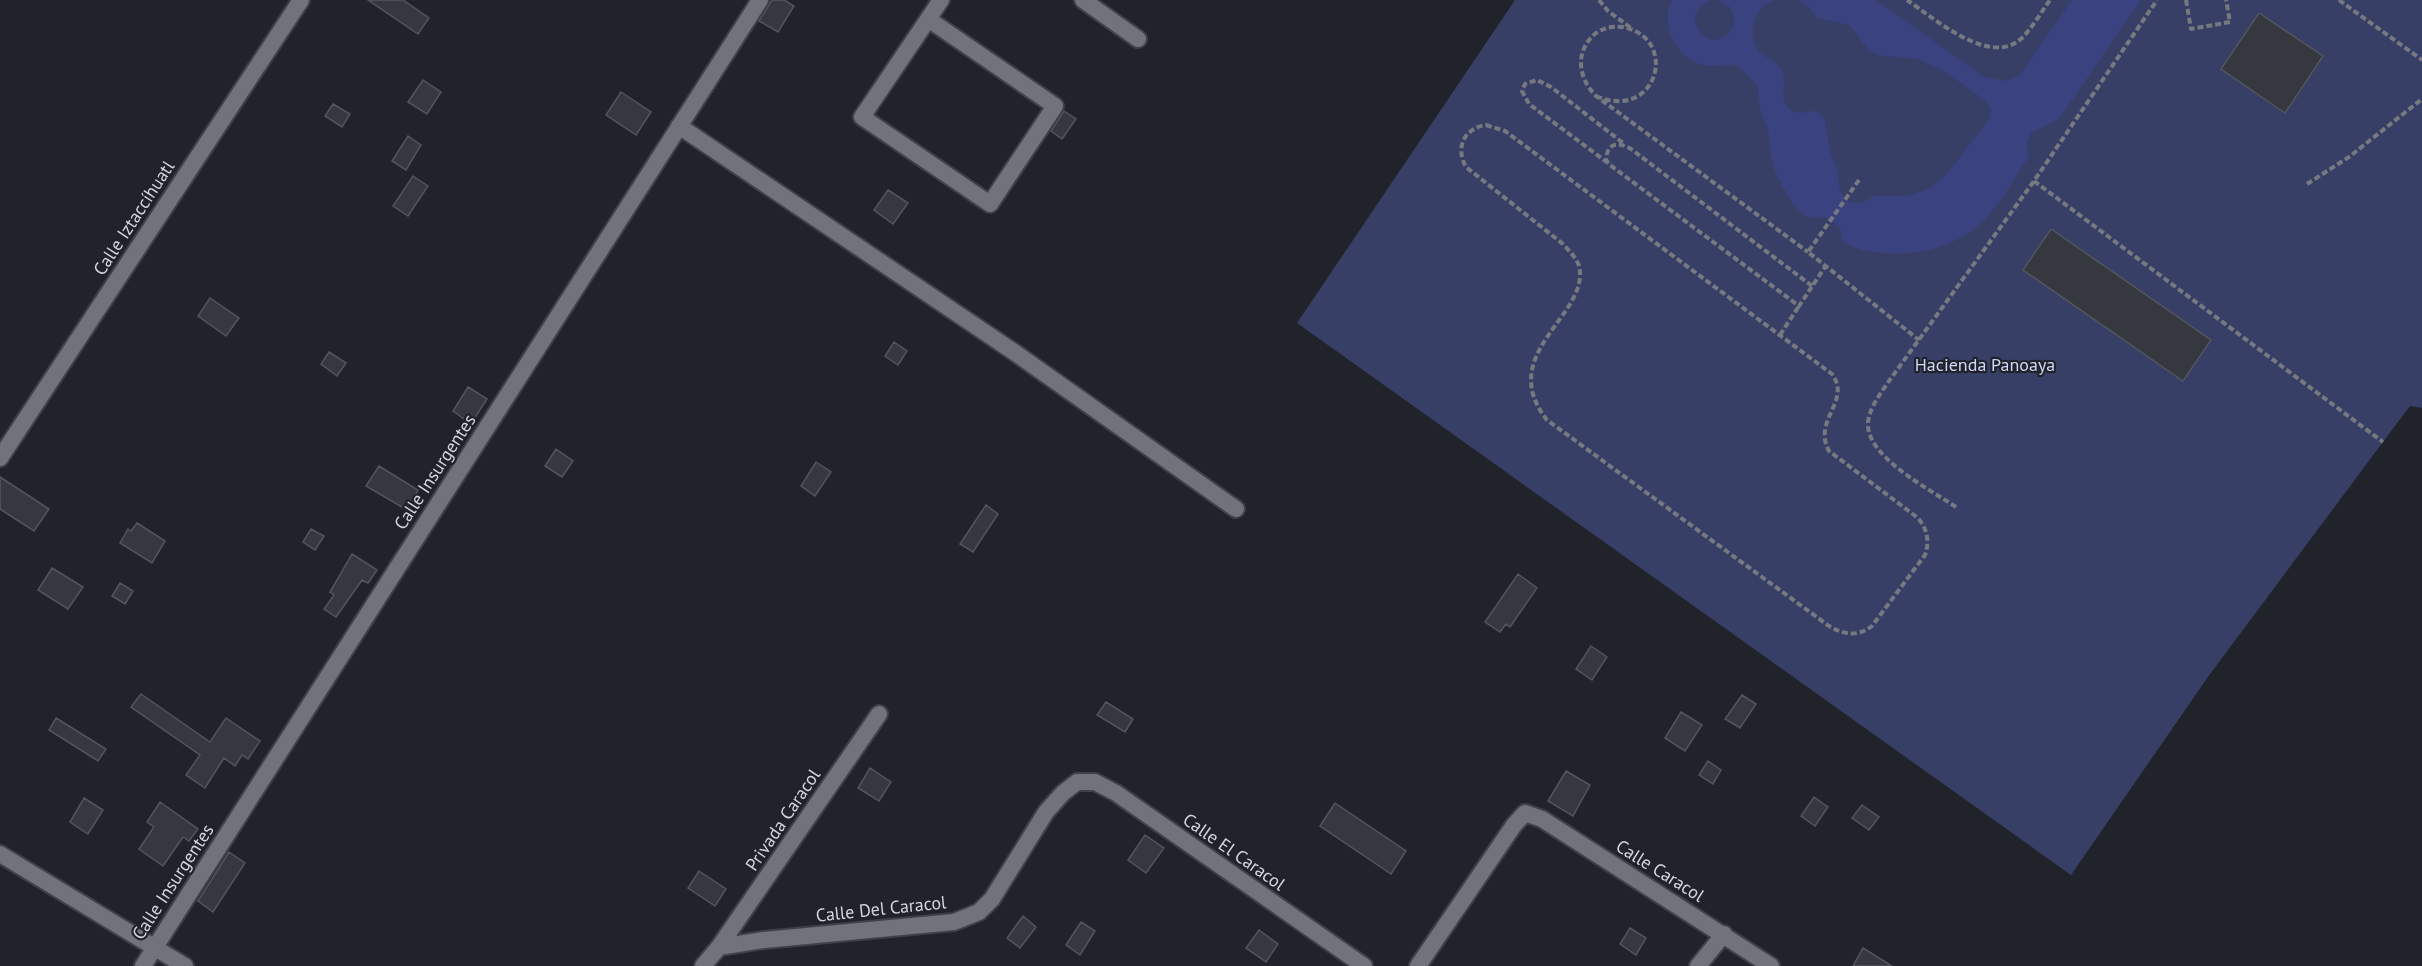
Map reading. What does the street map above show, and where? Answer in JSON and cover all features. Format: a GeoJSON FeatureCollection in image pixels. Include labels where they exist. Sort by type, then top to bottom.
{"type":"FeatureCollection","features":[{"type":"Feature","properties":{"kind":"street","name":"Calle Iztaccíhuatl"},"geometry":{"type":"LineString","coordinates":[[0,458],[301,0]]}},
{"type":"Feature","properties":{"kind":"street","name":"Calle Insurgentes"},"geometry":{"type":"LineString","coordinates":[[143,966],[760,0]]}},
{"type":"Feature","properties":{"kind":"street"},"geometry":{"type":"LineString","coordinates":[[928,19],[1055,106],[990,204],[862,117],[928,19],[941,0]]}},
{"type":"Feature","properties":{"kind":"street"},"geometry":{"type":"LineString","coordinates":[[1083,0],[1138,39]]}},
{"type":"Feature","properties":{"kind":"street"},"geometry":{"type":"LineString","coordinates":[[679,126],[1014,352],[1236,509]]}},
{"type":"Feature","properties":{"kind":"street","name":"Privada Caracol"},"geometry":{"type":"LineString","coordinates":[[719,947],[879,714]]}},
{"type":"Feature","properties":{"kind":"street","name":"Calle Del Caracol"},"geometry":{"type":"LineString","coordinates":[[719,947],[764,940],[954,922],[979,912],[992,898],[1046,812],[1063,793],[1077,782]]}},
{"type":"Feature","properties":{"kind":"street","name":"Calle El Caracol"},"geometry":{"type":"LineString","coordinates":[[1077,782],[1095,782],[1116,793],[1364,966]]}},
{"type":"Feature","properties":{"kind":"street","name":"Calle Caracol"},"geometry":{"type":"LineString","coordinates":[[1418,966],[1514,825],[1525,813],[1542,819],[1771,966]]}},
{"type":"Feature","properties":{"kind":"street"},"geometry":{"type":"LineString","coordinates":[[0,854],[184,966]]}},
{"type":"Feature","properties":{"kind":"street"},"geometry":{"type":"LineString","coordinates":[[1698,966],[1724,934]]}},
{"type":"Feature","properties":{"kind":"street"},"geometry":{"type":"LineString","coordinates":[[703,966],[719,947]]}},
{"type":"Feature","properties":{"kind":"path"},"geometry":{"type":"LineString","coordinates":[[1596,96],[1621,103],[1640,95],[1653,80],[1656,69],[1656,57],[1644,36],[1608,11],[1599,0]]}},
{"type":"Feature","properties":{"kind":"path"},"geometry":{"type":"LineString","coordinates":[[1907,0],[1959,36],[1980,45],[1995,47],[2010,46],[2022,38],[2050,0]]}},
{"type":"Feature","properties":{"kind":"path"},"geometry":{"type":"LineString","coordinates":[[1956,507],[1879,452],[1868,423],[1875,403],[2034,181],[2157,0]]}},
{"type":"Feature","properties":{"kind":"path"},"geometry":{"type":"LineString","coordinates":[[2186,0],[2191,29],[2230,22],[2226,0]]}},
{"type":"Feature","properties":{"kind":"path"},"geometry":{"type":"LineString","coordinates":[[2339,0],[2422,60]]}},
{"type":"Feature","properties":{"kind":"path"},"geometry":{"type":"LineString","coordinates":[[1634,30],[1623,26],[1611,27],[1600,30],[1591,38],[1583,49],[1580,62],[1581,75],[1587,87],[1596,96],[1808,252],[1919,340]]}},
{"type":"Feature","properties":{"kind":"path"},"geometry":{"type":"LineString","coordinates":[[1799,306],[1529,104],[1522,91],[1525,84],[1537,80],[1551,87],[1812,286]]}},
{"type":"Feature","properties":{"kind":"path"},"geometry":{"type":"LineString","coordinates":[[2307,184],[2349,157],[2422,99]]}},
{"type":"Feature","properties":{"kind":"path"},"geometry":{"type":"LineString","coordinates":[[1486,125],[1505,131],[1780,334],[1826,368],[1837,382],[1838,398],[1825,426],[1824,438],[1829,451],[1918,518],[1927,533],[1927,549],[1922,560],[1878,620],[1866,631],[1860,633],[1844,633],[1829,626],[1547,420],[1542,414],[1533,395],[1533,367],[1539,350],[1577,291],[1580,277],[1578,266],[1576,259],[1563,244],[1466,167],[1460,150],[1466,135],[1477,126],[1486,125]]}},
{"type":"Feature","properties":{"kind":"path"},"geometry":{"type":"LineString","coordinates":[[1610,165],[1606,157],[1610,146],[1622,144],[1631,149]]}},
{"type":"Feature","properties":{"kind":"path"},"geometry":{"type":"LineString","coordinates":[[1808,252],[1859,180]]}},
{"type":"Feature","properties":{"kind":"path"},"geometry":{"type":"LineString","coordinates":[[2034,181],[2383,442]]}},
{"type":"Feature","properties":{"kind":"path"},"geometry":{"type":"LineString","coordinates":[[1780,334],[1825,267]]}},
{"type":"Feature","properties":{"kind":"green space","name":"Hacienda Panoaya"},"geometry":{"type":"Polygon","coordinates":[[[1515,0],[2422,0],[2422,408],[2410,406],[2210,674],[2071,875],[1297,323],[1515,0]]]}},
{"type":"Feature","properties":{"kind":"shaded area"},"geometry":{"type":"Polygon","coordinates":[[[1672,0],[1711,0],[1699,8],[1695,21],[1700,33],[1713,40],[1720,39],[1729,33],[1734,24],[1730,7],[1718,0],[1774,0],[1767,3],[1757,14],[1753,28],[1754,43],[1761,53],[1777,64],[1782,71],[1787,106],[1798,113],[1817,111],[1824,117],[1840,191],[1848,201],[1859,204],[1875,196],[1906,196],[1929,189],[1947,174],[1989,119],[1991,109],[1986,101],[1941,69],[1917,59],[1877,55],[1868,49],[1849,25],[1817,18],[1810,8],[1797,0],[1876,0],[1984,77],[2007,81],[2022,72],[2072,0],[2141,0],[2059,119],[2030,134],[2027,144],[2029,156],[1984,220],[1963,236],[1939,247],[1912,253],[1880,253],[1851,246],[1842,240],[1840,228],[1833,222],[1822,217],[1808,218],[1793,205],[1776,174],[1768,129],[1760,110],[1758,88],[1750,77],[1736,65],[1707,66],[1696,63],[1679,50],[1669,31],[1669,10],[1672,0]]]}},
{"type":"Feature","properties":{"kind":"building"},"geometry":{"type":"Polygon","coordinates":[[[368,0],[403,0],[429,18],[418,34],[368,0]]]}},
{"type":"Feature","properties":{"kind":"building"},"geometry":{"type":"Polygon","coordinates":[[[772,0],[784,0],[794,6],[778,32],[759,21],[772,0]]]}},
{"type":"Feature","properties":{"kind":"building"},"geometry":{"type":"Polygon","coordinates":[[[2259,13],[2323,56],[2285,113],[2221,69],[2259,13]]]}},
{"type":"Feature","properties":{"kind":"building"},"geometry":{"type":"Polygon","coordinates":[[[423,80],[441,92],[427,114],[408,102],[423,80]]]}},
{"type":"Feature","properties":{"kind":"building"},"geometry":{"type":"Polygon","coordinates":[[[621,92],[651,112],[636,135],[606,115],[621,92]]]}},
{"type":"Feature","properties":{"kind":"building"},"geometry":{"type":"Polygon","coordinates":[[[333,104],[350,114],[342,127],[325,116],[333,104]]]}},
{"type":"Feature","properties":{"kind":"building"},"geometry":{"type":"Polygon","coordinates":[[[1064,111],[1076,119],[1062,139],[1051,131],[1064,111]]]}},
{"type":"Feature","properties":{"kind":"building"},"geometry":{"type":"Polygon","coordinates":[[[408,136],[421,145],[406,170],[392,161],[408,136]]]}},
{"type":"Feature","properties":{"kind":"building"},"geometry":{"type":"Polygon","coordinates":[[[413,176],[428,186],[408,216],[393,206],[413,176]]]}},
{"type":"Feature","properties":{"kind":"building"},"geometry":{"type":"Polygon","coordinates":[[[888,190],[908,203],[893,224],[874,210],[888,190]]]}},
{"type":"Feature","properties":{"kind":"building"},"geometry":{"type":"Polygon","coordinates":[[[2051,229],[2211,340],[2183,381],[2023,270],[2051,229]]]}},
{"type":"Feature","properties":{"kind":"building"},"geometry":{"type":"Polygon","coordinates":[[[210,298],[239,318],[226,336],[198,316],[210,298]]]}},
{"type":"Feature","properties":{"kind":"building"},"geometry":{"type":"Polygon","coordinates":[[[894,342],[907,351],[898,365],[885,356],[894,342]]]}},
{"type":"Feature","properties":{"kind":"building"},"geometry":{"type":"Polygon","coordinates":[[[329,352],[346,363],[337,376],[321,364],[329,352]]]}},
{"type":"Feature","properties":{"kind":"building"},"geometry":{"type":"Polygon","coordinates":[[[468,387],[487,399],[471,424],[453,411],[468,387]]]}},
{"type":"Feature","properties":{"kind":"building"},"geometry":{"type":"Polygon","coordinates":[[[556,449],[573,461],[562,477],[545,466],[556,449]]]}},
{"type":"Feature","properties":{"kind":"building"},"geometry":{"type":"Polygon","coordinates":[[[816,462],[831,472],[815,496],[801,486],[816,462]]]}},
{"type":"Feature","properties":{"kind":"building"},"geometry":{"type":"Polygon","coordinates":[[[379,466],[418,490],[407,510],[366,486],[379,466]]]}},
{"type":"Feature","properties":{"kind":"building"},"geometry":{"type":"Polygon","coordinates":[[[0,477],[49,509],[34,531],[0,509],[0,477]]]}},
{"type":"Feature","properties":{"kind":"building"},"geometry":{"type":"Polygon","coordinates":[[[986,505],[998,514],[973,552],[960,544],[986,505]]]}},
{"type":"Feature","properties":{"kind":"building"},"geometry":{"type":"Polygon","coordinates":[[[137,523],[165,541],[152,563],[120,543],[128,529],[131,531],[137,523]]]}},
{"type":"Feature","properties":{"kind":"building"},"geometry":{"type":"Polygon","coordinates":[[[311,529],[324,536],[315,550],[303,542],[311,529]]]}},
{"type":"Feature","properties":{"kind":"building"},"geometry":{"type":"Polygon","coordinates":[[[352,554],[377,570],[368,583],[362,580],[336,617],[324,609],[334,595],[330,592],[352,554]]]}},
{"type":"Feature","properties":{"kind":"building"},"geometry":{"type":"Polygon","coordinates":[[[52,568],[83,587],[68,609],[38,590],[52,568]]]}},
{"type":"Feature","properties":{"kind":"building"},"geometry":{"type":"Polygon","coordinates":[[[1518,574],[1537,588],[1510,627],[1506,624],[1500,632],[1485,622],[1518,574]]]}},
{"type":"Feature","properties":{"kind":"building"},"geometry":{"type":"Polygon","coordinates":[[[120,583],[133,591],[125,604],[112,596],[120,583]]]}},
{"type":"Feature","properties":{"kind":"building"},"geometry":{"type":"Polygon","coordinates":[[[1591,646],[1607,657],[1592,680],[1576,669],[1591,646]]]}},
{"type":"Feature","properties":{"kind":"building"},"geometry":{"type":"Polygon","coordinates":[[[141,694],[210,742],[226,718],[260,741],[248,759],[242,755],[235,766],[224,758],[205,788],[186,775],[200,755],[131,707],[141,694]]]}},
{"type":"Feature","properties":{"kind":"building"},"geometry":{"type":"Polygon","coordinates":[[[1742,695],[1756,704],[1740,728],[1725,719],[1742,695]]]}},
{"type":"Feature","properties":{"kind":"building"},"geometry":{"type":"Polygon","coordinates":[[[1106,702],[1133,719],[1125,732],[1097,715],[1106,702]]]}},
{"type":"Feature","properties":{"kind":"building"},"geometry":{"type":"Polygon","coordinates":[[[1681,712],[1702,725],[1685,751],[1665,738],[1681,712]]]}},
{"type":"Feature","properties":{"kind":"building"},"geometry":{"type":"Polygon","coordinates":[[[56,718],[106,749],[98,761],[49,730],[56,718]]]}},
{"type":"Feature","properties":{"kind":"building"},"geometry":{"type":"Polygon","coordinates":[[[1708,761],[1721,770],[1713,784],[1699,775],[1708,761]]]}},
{"type":"Feature","properties":{"kind":"building"},"geometry":{"type":"Polygon","coordinates":[[[870,768],[891,782],[879,801],[858,788],[870,768]]]}},
{"type":"Feature","properties":{"kind":"building"},"geometry":{"type":"Polygon","coordinates":[[[1566,771],[1590,785],[1573,816],[1548,801],[1566,771]]]}},
{"type":"Feature","properties":{"kind":"building"},"geometry":{"type":"Polygon","coordinates":[[[1814,797],[1828,807],[1815,826],[1801,816],[1814,797]]]}},
{"type":"Feature","properties":{"kind":"building"},"geometry":{"type":"Polygon","coordinates":[[[84,798],[103,810],[88,834],[70,822],[84,798]]]}},
{"type":"Feature","properties":{"kind":"building"},"geometry":{"type":"Polygon","coordinates":[[[160,802],[198,829],[189,841],[183,837],[163,866],[139,849],[154,827],[147,822],[160,802]]]}},
{"type":"Feature","properties":{"kind":"building"},"geometry":{"type":"Polygon","coordinates":[[[1335,803],[1406,851],[1391,874],[1320,826],[1335,803]]]}},
{"type":"Feature","properties":{"kind":"building"},"geometry":{"type":"Polygon","coordinates":[[[1862,805],[1879,817],[1869,830],[1852,818],[1862,805]]]}},
{"type":"Feature","properties":{"kind":"building"},"geometry":{"type":"Polygon","coordinates":[[[1145,835],[1164,848],[1146,873],[1128,860],[1145,835]]]}},
{"type":"Feature","properties":{"kind":"building"},"geometry":{"type":"Polygon","coordinates":[[[229,852],[245,863],[213,912],[198,901],[229,852]]]}},
{"type":"Feature","properties":{"kind":"building"},"geometry":{"type":"Polygon","coordinates":[[[699,871],[726,889],[715,906],[688,888],[699,871]]]}},
{"type":"Feature","properties":{"kind":"building"},"geometry":{"type":"Polygon","coordinates":[[[1023,916],[1036,927],[1020,948],[1007,938],[1023,916]]]}},
{"type":"Feature","properties":{"kind":"building"},"geometry":{"type":"Polygon","coordinates":[[[1081,922],[1095,931],[1080,955],[1066,945],[1081,922]]]}},
{"type":"Feature","properties":{"kind":"building"},"geometry":{"type":"Polygon","coordinates":[[[1630,928],[1646,938],[1636,955],[1620,944],[1630,928]]]}},
{"type":"Feature","properties":{"kind":"building"},"geometry":{"type":"Polygon","coordinates":[[[1259,930],[1278,944],[1266,962],[1246,948],[1259,930]]]}},
{"type":"Feature","properties":{"kind":"building"},"geometry":{"type":"Polygon","coordinates":[[[1863,948],[1892,966],[1853,966],[1863,948]]]}}]}
